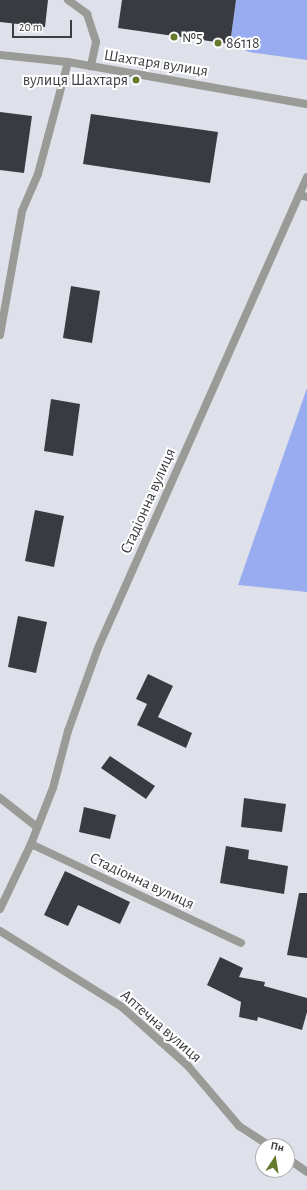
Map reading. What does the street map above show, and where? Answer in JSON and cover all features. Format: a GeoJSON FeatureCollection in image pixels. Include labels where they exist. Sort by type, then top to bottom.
{"type":"FeatureCollection","features":[{"type":"Feature","properties":{"kind":"street"},"geometry":{"type":"LineString","coordinates":[[68,0],[87,14],[96,42],[91,66]]}},
{"type":"Feature","properties":{"kind":"street","name":"Шахтаря вулиця"},"geometry":{"type":"LineString","coordinates":[[0,55],[68,62],[307,104]]}},
{"type":"Feature","properties":{"kind":"street"},"geometry":{"type":"LineString","coordinates":[[0,335],[22,211],[38,174],[68,62]]}},
{"type":"Feature","properties":{"kind":"street","name":"Стадіонна вулиця"},"geometry":{"type":"LineString","coordinates":[[0,909],[31,844],[53,788],[68,731],[98,648],[303,196],[307,177]]}},
{"type":"Feature","properties":{"kind":"street"},"geometry":{"type":"LineString","coordinates":[[0,798],[37,827]]}},
{"type":"Feature","properties":{"kind":"street","name":"Стадіонна вулиця"},"geometry":{"type":"LineString","coordinates":[[31,844],[240,943]]}},
{"type":"Feature","properties":{"kind":"street","name":"Аптечна вулиця"},"geometry":{"type":"LineString","coordinates":[[0,931],[122,1007],[188,1066],[239,1126],[258,1138]]}},
{"type":"Feature","properties":{"kind":"street"},"geometry":{"type":"LineString","coordinates":[[295,1164],[307,1172]]}},
{"type":"Feature","properties":{"kind":"shaded area"},"geometry":{"type":"Polygon","coordinates":[[[236,0],[307,0],[307,60],[249,52],[230,44],[236,0]]]}},
{"type":"Feature","properties":{"kind":"shaded area"},"geometry":{"type":"Polygon","coordinates":[[[307,388],[307,592],[238,585],[307,388]]]}},
{"type":"Feature","properties":{"kind":"building"},"geometry":{"type":"Polygon","coordinates":[[[0,0],[48,0],[45,27],[0,22],[0,0]]]}},
{"type":"Feature","properties":{"kind":"building"},"geometry":{"type":"Polygon","coordinates":[[[122,0],[236,0],[230,44],[118,28],[122,0]]]}},
{"type":"Feature","properties":{"kind":"building"},"geometry":{"type":"Polygon","coordinates":[[[0,112],[32,116],[24,173],[0,170],[0,112]]]}},
{"type":"Feature","properties":{"kind":"building"},"geometry":{"type":"Polygon","coordinates":[[[91,114],[218,132],[210,183],[83,164],[91,114]]]}},
{"type":"Feature","properties":{"kind":"building"},"geometry":{"type":"Polygon","coordinates":[[[71,286],[100,291],[92,343],[63,338],[71,286]]]}},
{"type":"Feature","properties":{"kind":"building"},"geometry":{"type":"Polygon","coordinates":[[[51,399],[80,404],[73,456],[44,451],[51,399]]]}},
{"type":"Feature","properties":{"kind":"building"},"geometry":{"type":"Polygon","coordinates":[[[35,510],[64,516],[54,567],[25,561],[35,510]]]}},
{"type":"Feature","properties":{"kind":"building"},"geometry":{"type":"Polygon","coordinates":[[[18,616],[47,622],[36,673],[8,667],[18,616]]]}},
{"type":"Feature","properties":{"kind":"building"},"geometry":{"type":"Polygon","coordinates":[[[148,674],[173,686],[158,717],[192,733],[186,748],[137,725],[147,704],[136,699],[148,674]]]}},
{"type":"Feature","properties":{"kind":"building"},"geometry":{"type":"Polygon","coordinates":[[[110,756],[155,786],[146,799],[101,768],[110,756]]]}},
{"type":"Feature","properties":{"kind":"building"},"geometry":{"type":"Polygon","coordinates":[[[244,798],[286,804],[282,832],[241,827],[244,798]]]}},
{"type":"Feature","properties":{"kind":"building"},"geometry":{"type":"Polygon","coordinates":[[[84,807],[116,815],[110,839],[79,832],[84,807]]]}},
{"type":"Feature","properties":{"kind":"building"},"geometry":{"type":"Polygon","coordinates":[[[226,846],[249,850],[248,859],[288,866],[284,894],[220,883],[226,846]]]}},
{"type":"Feature","properties":{"kind":"building"},"geometry":{"type":"Polygon","coordinates":[[[65,871],[130,902],[120,924],[78,905],[68,926],[44,915],[65,871]]]}},
{"type":"Feature","properties":{"kind":"building"},"geometry":{"type":"Polygon","coordinates":[[[299,893],[307,893],[307,958],[287,955],[299,893]]]}},
{"type":"Feature","properties":{"kind":"building"},"geometry":{"type":"Polygon","coordinates":[[[220,957],[243,968],[239,977],[265,982],[264,986],[307,998],[307,1012],[302,1030],[258,1017],[257,1021],[239,1017],[241,1002],[207,985],[220,957]]]}},
{"type":"Feature","properties":{"kind":"place","name":"№5"},"geometry":{"type":"Point","coordinates":[174,37]}},
{"type":"Feature","properties":{"kind":"place","name":"86118"},"geometry":{"type":"Point","coordinates":[218,43]}},
{"type":"Feature","properties":{"kind":"place","name":"вулиця Шахтаря"},"geometry":{"type":"Point","coordinates":[136,80]}}]}
